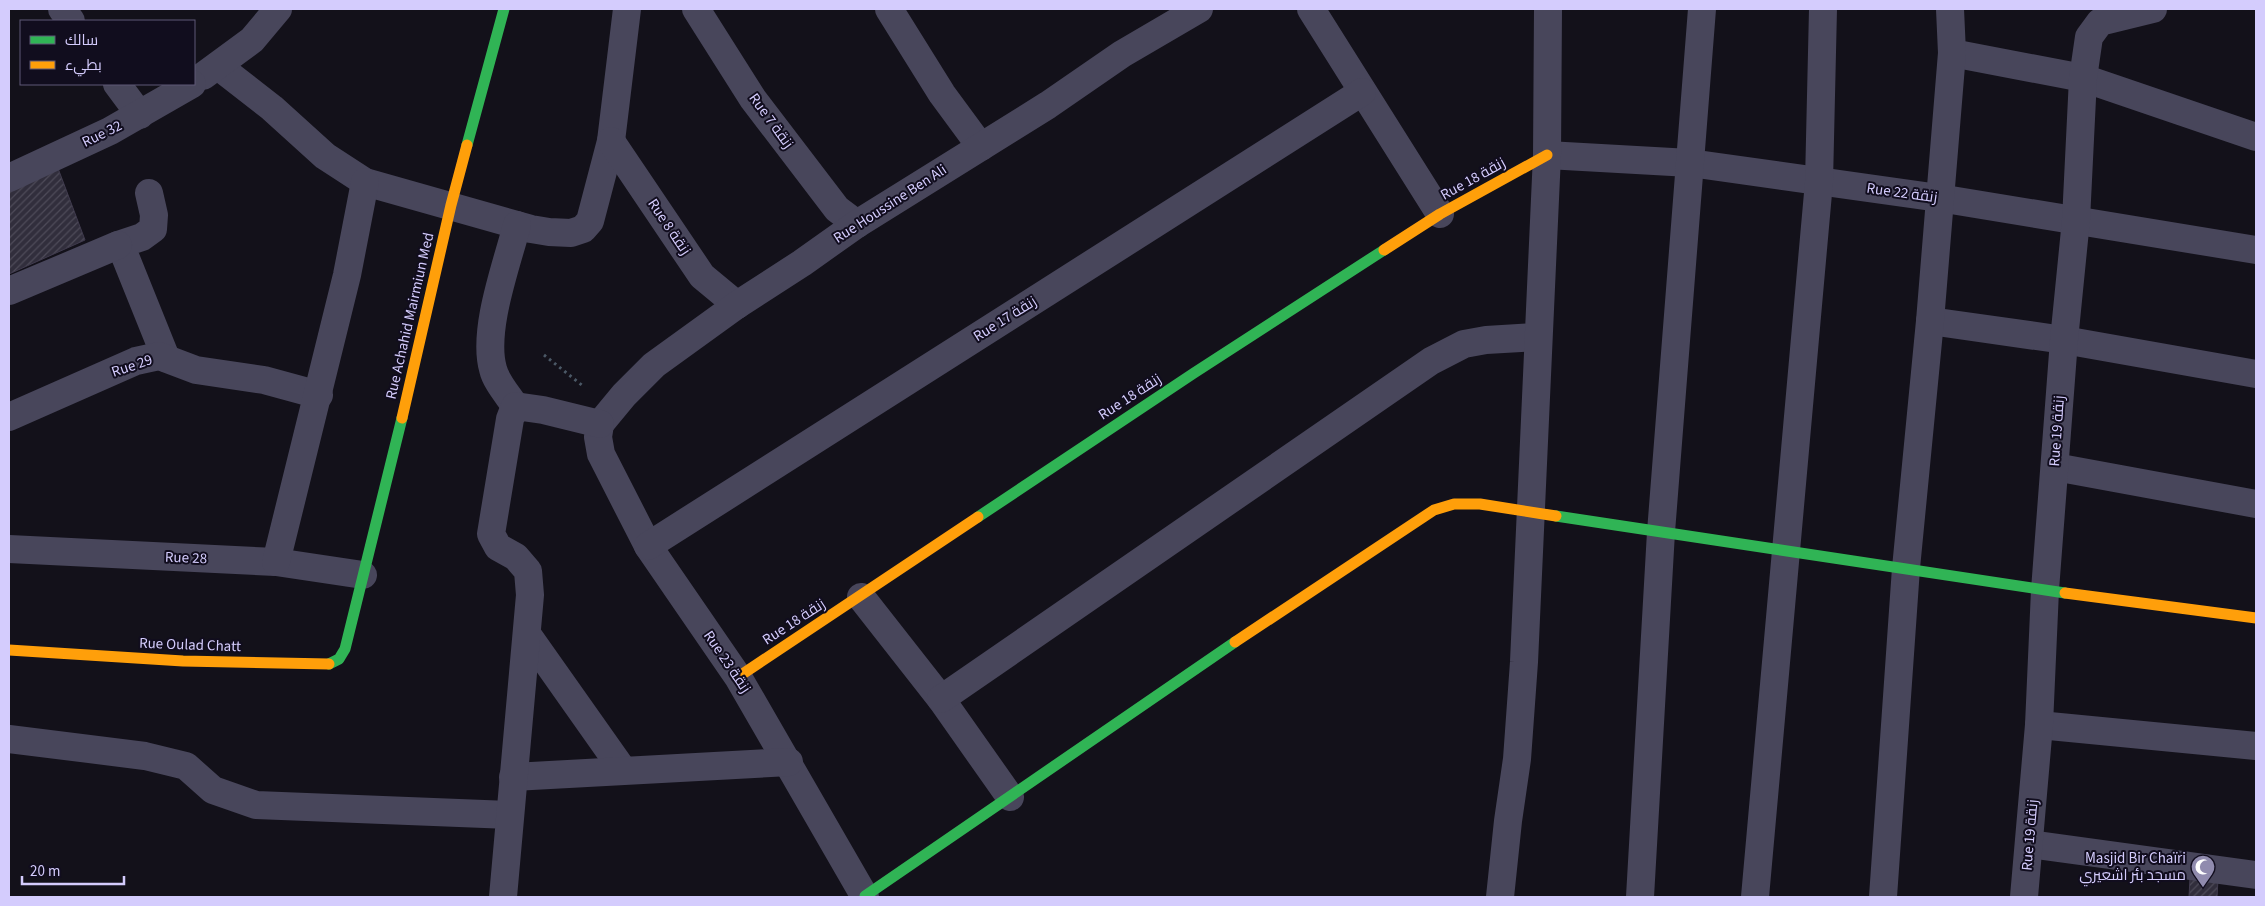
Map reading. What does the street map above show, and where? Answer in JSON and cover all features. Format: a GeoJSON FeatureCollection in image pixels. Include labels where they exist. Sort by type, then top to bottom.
{"type":"FeatureCollection","features":[{"type":"Feature","properties":{"kind":"street"},"geometry":{"type":"LineString","coordinates":[[62,9],[71,20]]}},
{"type":"Feature","properties":{"kind":"street","name":"Rue 32"},"geometry":{"type":"LineString","coordinates":[[195,82],[252,40],[278,9]]}},
{"type":"Feature","properties":{"kind":"street","name":"Rue Achahid Mairmiun Med"},"geometry":{"type":"LineString","coordinates":[[350,631],[451,205],[504,9]]}},
{"type":"Feature","properties":{"kind":"street"},"geometry":{"type":"LineString","coordinates":[[218,66],[272,108],[326,156],[365,182],[517,225],[563,234],[583,229],[590,221],[594,211],[612,141],[627,9]]}},
{"type":"Feature","properties":{"kind":"street","name":"Rue 7 زنقة"},"geometry":{"type":"LineString","coordinates":[[696,9],[753,99],[838,209],[856,224]]}},
{"type":"Feature","properties":{"kind":"street","name":"Rue Houssine Ben Ali"},"geometry":{"type":"LineString","coordinates":[[606,417],[624,395],[654,365],[736,305],[802,263],[856,224],[1048,105],[1122,54],[1199,9]]}},
{"type":"Feature","properties":{"kind":"street"},"geometry":{"type":"LineString","coordinates":[[1310,9],[1440,214]]}},
{"type":"Feature","properties":{"kind":"street"},"geometry":{"type":"LineString","coordinates":[[1500,897],[1517,759],[1532,511],[1537,336],[1547,154],[1548,9]]}},
{"type":"Feature","properties":{"kind":"street"},"geometry":{"type":"LineString","coordinates":[[1640,897],[1661,532],[1702,9]]}},
{"type":"Feature","properties":{"kind":"street"},"geometry":{"type":"LineString","coordinates":[[1755,897],[1819,182],[1823,9]]}},
{"type":"Feature","properties":{"kind":"street"},"geometry":{"type":"LineString","coordinates":[[1884,897],[1906,568],[1930,320],[1952,53],[1950,9]]}},
{"type":"Feature","properties":{"kind":"street","name":"Rue 19 زنقة"},"geometry":{"type":"LineString","coordinates":[[2024,897],[2038,725],[2045,590],[2064,340],[2076,220],[2083,78],[2089,37],[2100,22],[2153,9]]}},
{"type":"Feature","properties":{"kind":"street"},"geometry":{"type":"LineString","coordinates":[[894,10],[942,94],[981,146]]}},
{"type":"Feature","properties":{"kind":"street"},"geometry":{"type":"LineString","coordinates":[[1952,53],[2083,78],[2256,137]]}},
{"type":"Feature","properties":{"kind":"street"},"geometry":{"type":"LineString","coordinates":[[119,85],[140,115]]}},
{"type":"Feature","properties":{"kind":"street","name":"Rue 32"},"geometry":{"type":"LineString","coordinates":[[9,178],[140,115],[190,85]]}},
{"type":"Feature","properties":{"kind":"street","name":"Rue 17 زنقة"},"geometry":{"type":"LineString","coordinates":[[648,546],[1362,92]]}},
{"type":"Feature","properties":{"kind":"street","name":"Rue 8 زنقة"},"geometry":{"type":"LineString","coordinates":[[612,141],[702,276],[736,305]]}},
{"type":"Feature","properties":{"kind":"street","name":"Rue 22 زنقة"},"geometry":{"type":"LineString","coordinates":[[1547,154],[1690,163],[1939,198],[2256,250]]}},
{"type":"Feature","properties":{"kind":"street","name":"Rue 18 زنقة"},"geometry":{"type":"LineString","coordinates":[[738,676],[861,597],[1162,394],[1440,214],[1547,154]]}},
{"type":"Feature","properties":{"kind":"street"},"geometry":{"type":"LineString","coordinates":[[276,562],[319,395],[347,275],[365,182]]}},
{"type":"Feature","properties":{"kind":"street"},"geometry":{"type":"LineString","coordinates":[[9,291],[118,245],[142,237],[153,229],[154,215],[149,193]]}},
{"type":"Feature","properties":{"kind":"street"},"geometry":{"type":"LineString","coordinates":[[517,225],[494,314],[489,345],[493,371],[515,406],[606,417]]}},
{"type":"Feature","properties":{"kind":"street"},"geometry":{"type":"LineString","coordinates":[[118,245],[125,256],[166,358]]}},
{"type":"Feature","properties":{"kind":"street"},"geometry":{"type":"LineString","coordinates":[[1930,320],[2064,340],[2256,374]]}},
{"type":"Feature","properties":{"kind":"street"},"geometry":{"type":"LineString","coordinates":[[941,699],[1431,361],[1464,344],[1486,340],[1537,336]]}},
{"type":"Feature","properties":{"kind":"street","name":"Rue 29"},"geometry":{"type":"LineString","coordinates":[[9,417],[136,361],[152,357],[166,358],[196,370],[264,380],[319,395]]}},
{"type":"Feature","properties":{"kind":"street"},"geometry":{"type":"LineString","coordinates":[[502,897],[530,596],[528,571],[516,557],[498,547],[492,534],[510,419],[515,406]]}},
{"type":"Feature","properties":{"kind":"street","name":"Rue 23 زنقة"},"geometry":{"type":"LineString","coordinates":[[606,417],[598,437],[601,454],[648,546],[738,676],[865,896]]}},
{"type":"Feature","properties":{"kind":"street"},"geometry":{"type":"LineString","coordinates":[[2055,467],[2256,504]]}},
{"type":"Feature","properties":{"kind":"street"},"geometry":{"type":"LineString","coordinates":[[865,896],[1010,798],[1188,672],[1434,510],[1454,504],[1480,504],[1532,511],[2045,590],[2256,618]]}},
{"type":"Feature","properties":{"kind":"street","name":"Rue 28"},"geometry":{"type":"LineString","coordinates":[[9,549],[276,562],[363,575]]}},
{"type":"Feature","properties":{"kind":"street"},"geometry":{"type":"LineString","coordinates":[[861,597],[941,699],[1010,798]]}},
{"type":"Feature","properties":{"kind":"street","name":"Rue Oulad Chatt"},"geometry":{"type":"LineString","coordinates":[[9,650],[183,661],[308,663],[323,665],[332,664],[339,659],[350,631]]}},
{"type":"Feature","properties":{"kind":"street"},"geometry":{"type":"LineString","coordinates":[[527,634],[623,770]]}},
{"type":"Feature","properties":{"kind":"street"},"geometry":{"type":"LineString","coordinates":[[2038,725],[2256,746]]}},
{"type":"Feature","properties":{"kind":"street"},"geometry":{"type":"LineString","coordinates":[[9,739],[145,756],[186,766],[213,790],[256,805],[510,814]]}},
{"type":"Feature","properties":{"kind":"street"},"geometry":{"type":"LineString","coordinates":[[513,777],[789,762]]}},
{"type":"Feature","properties":{"kind":"street"},"geometry":{"type":"LineString","coordinates":[[2029,844],[2256,874]]}},
{"type":"Feature","properties":{"kind":"path"},"geometry":{"type":"LineString","coordinates":[[544,355],[606,417]]}},
{"type":"Feature","properties":{"kind":"building"},"geometry":{"type":"Polygon","coordinates":[[[56,163],[85,240],[9,274],[9,184],[56,163]]]}},
{"type":"Feature","properties":{"kind":"building","name":"Masjid Bir Chaïri مسجد بئر اشعيري"},"geometry":{"type":"Polygon","coordinates":[[[2190,878],[2218,879],[2217,897],[2189,897],[2190,878]]]}},
{"type":"Feature","properties":{"kind":"traffic: fast"},"geometry":{"type":"LineString","coordinates":[[467,145],[504,9]]}},
{"type":"Feature","properties":{"kind":"traffic: fast"},"geometry":{"type":"LineString","coordinates":[[978,517],[1194,373],[1384,250]]}},
{"type":"Feature","properties":{"kind":"traffic: fast"},"geometry":{"type":"LineString","coordinates":[[329,664],[339,659],[345,649],[402,418]]}},
{"type":"Feature","properties":{"kind":"traffic: fast"},"geometry":{"type":"LineString","coordinates":[[1556,516],[2065,593]]}},
{"type":"Feature","properties":{"kind":"traffic: fast"},"geometry":{"type":"LineString","coordinates":[[865,896],[1235,642]]}},
{"type":"Feature","properties":{"kind":"traffic: slow"},"geometry":{"type":"LineString","coordinates":[[402,418],[451,205],[467,145]]}},
{"type":"Feature","properties":{"kind":"traffic: slow"},"geometry":{"type":"LineString","coordinates":[[1384,250],[1440,214],[1547,155]]}},
{"type":"Feature","properties":{"kind":"traffic: slow"},"geometry":{"type":"LineString","coordinates":[[1235,642],[1434,510],[1454,504],[1480,504],[1556,516]]}},
{"type":"Feature","properties":{"kind":"traffic: slow"},"geometry":{"type":"LineString","coordinates":[[738,677],[978,517]]}},
{"type":"Feature","properties":{"kind":"traffic: slow"},"geometry":{"type":"LineString","coordinates":[[2065,593],[2256,618]]}},
{"type":"Feature","properties":{"kind":"traffic: slow"},"geometry":{"type":"LineString","coordinates":[[9,650],[183,661],[329,664]]}},
{"type":"Feature","properties":{"kind":"place","name":"Masjid Bir Chaïri مسجد بئر اشعيري"},"geometry":{"type":"Point","coordinates":[2203,888]}}]}
